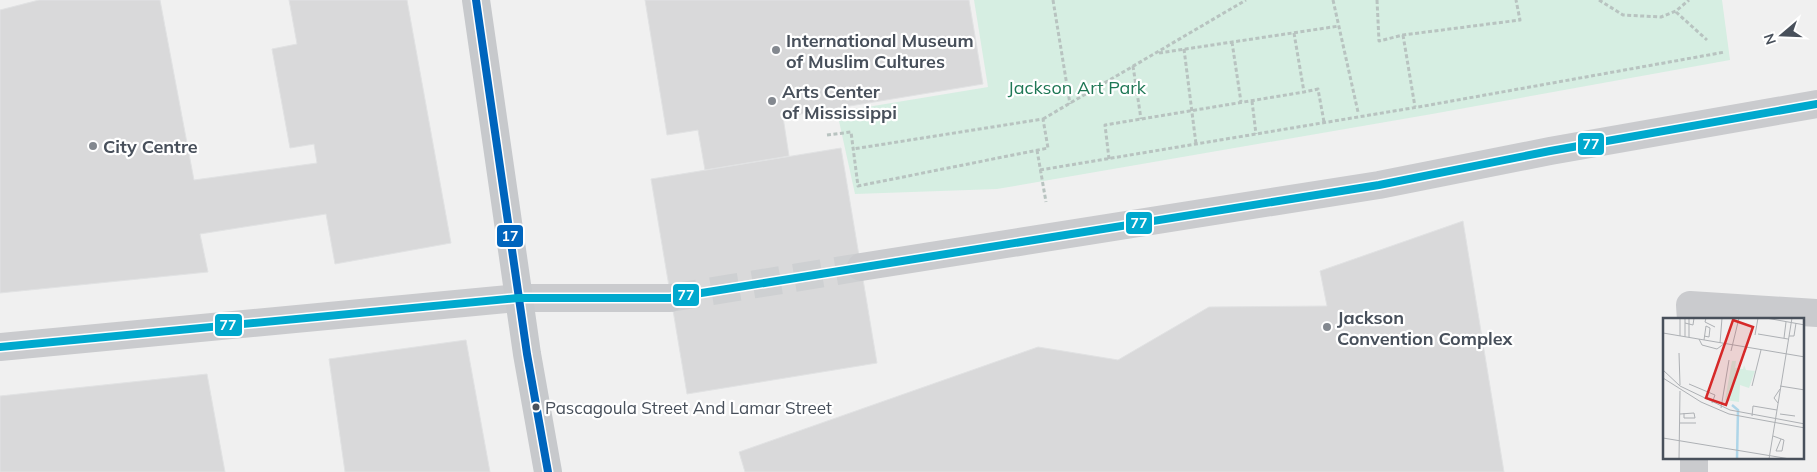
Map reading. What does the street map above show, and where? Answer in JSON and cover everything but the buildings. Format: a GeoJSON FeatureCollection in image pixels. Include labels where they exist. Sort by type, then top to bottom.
{"type":"FeatureCollection","features":[{"type":"Feature","properties":{"kind":"main road"},"geometry":{"type":"LineString","coordinates":[[476,0],[518,298],[548,472]]}},
{"type":"Feature","properties":{"kind":"street"},"geometry":{"type":"LineString","coordinates":[[860,267],[1379,185],[1550,151],[1817,104]]}},
{"type":"Feature","properties":{"kind":"street"},"geometry":{"type":"LineString","coordinates":[[0,347],[518,298],[670,298]]}},
{"type":"Feature","properties":{"kind":"street"},"geometry":{"type":"LineString","coordinates":[[1691,318],[1690,305],[1817,313]]}},
{"type":"Feature","properties":{"kind":"path"},"geometry":{"type":"LineString","coordinates":[[1053,0],[1070,104]]}},
{"type":"Feature","properties":{"kind":"path"},"geometry":{"type":"LineString","coordinates":[[854,149],[1043,119],[1246,0]]}},
{"type":"Feature","properties":{"kind":"path"},"geometry":{"type":"LineString","coordinates":[[1333,0],[1358,112]]}},
{"type":"Feature","properties":{"kind":"path"},"geometry":{"type":"LineString","coordinates":[[1377,0],[1379,41],[1520,20],[1516,0]]}},
{"type":"Feature","properties":{"kind":"path"},"geometry":{"type":"LineString","coordinates":[[1600,0],[1623,15],[1661,17],[1676,11],[1689,0]]}},
{"type":"Feature","properties":{"kind":"path"},"geometry":{"type":"LineString","coordinates":[[1676,11],[1707,40]]}},
{"type":"Feature","properties":{"kind":"path"},"geometry":{"type":"LineString","coordinates":[[1156,53],[1339,26]]}},
{"type":"Feature","properties":{"kind":"path"},"geometry":{"type":"LineString","coordinates":[[1294,33],[1304,92]]}},
{"type":"Feature","properties":{"kind":"path"},"geometry":{"type":"LineString","coordinates":[[1403,36],[1415,108]]}},
{"type":"Feature","properties":{"kind":"path"},"geometry":{"type":"LineString","coordinates":[[1232,42],[1241,102]]}},
{"type":"Feature","properties":{"kind":"path"},"geometry":{"type":"LineString","coordinates":[[1184,49],[1196,144]]}},
{"type":"Feature","properties":{"kind":"path"},"geometry":{"type":"LineString","coordinates":[[1040,170],[1415,108],[1725,52]]}},
{"type":"Feature","properties":{"kind":"path"},"geometry":{"type":"LineString","coordinates":[[1133,66],[1141,119]]}},
{"type":"Feature","properties":{"kind":"path"},"geometry":{"type":"LineString","coordinates":[[1109,158],[1106,125],[1318,89],[1324,122]]}},
{"type":"Feature","properties":{"kind":"path"},"geometry":{"type":"LineString","coordinates":[[1252,101],[1256,134]]}},
{"type":"Feature","properties":{"kind":"path"},"geometry":{"type":"LineString","coordinates":[[827,136],[850,132],[858,186],[1048,148],[1043,119]]}},
{"type":"Feature","properties":{"kind":"path"},"geometry":{"type":"LineString","coordinates":[[1037,150],[1047,208]]}},
{"type":"Feature","properties":{"kind":"green space","name":"Jackson Art Park"},"geometry":{"type":"Polygon","coordinates":[[[974,0],[1722,0],[1730,60],[1432,114],[997,189],[855,194],[837,112],[988,87],[974,0]]]}},
{"type":"Feature","properties":{"kind":"tunnel"},"geometry":{"type":"LineString","coordinates":[[670,298],[861,267]]}},
{"type":"Feature","properties":{"kind":"transit line","name":"17"},"geometry":{"type":"LineString","coordinates":[[476,0],[527,354],[548,472]]}},
{"type":"Feature","properties":{"kind":"transit line","name":"77"},"geometry":{"type":"LineString","coordinates":[[0,347],[518,298],[670,298],[1379,185],[1550,151],[1817,104]]}},
{"type":"Feature","properties":{"kind":"place","name":"International Museum of Muslim Cultures"},"geometry":{"type":"Point","coordinates":[776,50]}},
{"type":"Feature","properties":{"kind":"place","name":"Arts Center of Mississippi"},"geometry":{"type":"Point","coordinates":[772,101]}},
{"type":"Feature","properties":{"kind":"place","name":"City Centre"},"geometry":{"type":"Point","coordinates":[93,146]}},
{"type":"Feature","properties":{"kind":"place","name":"Jackson Convention Complex"},"geometry":{"type":"Point","coordinates":[1327,327]}},
{"type":"Feature","properties":{"kind":"place","name":"Pascagoula Street And Lamar Street"},"geometry":{"type":"Point","coordinates":[536,407]}}]}
